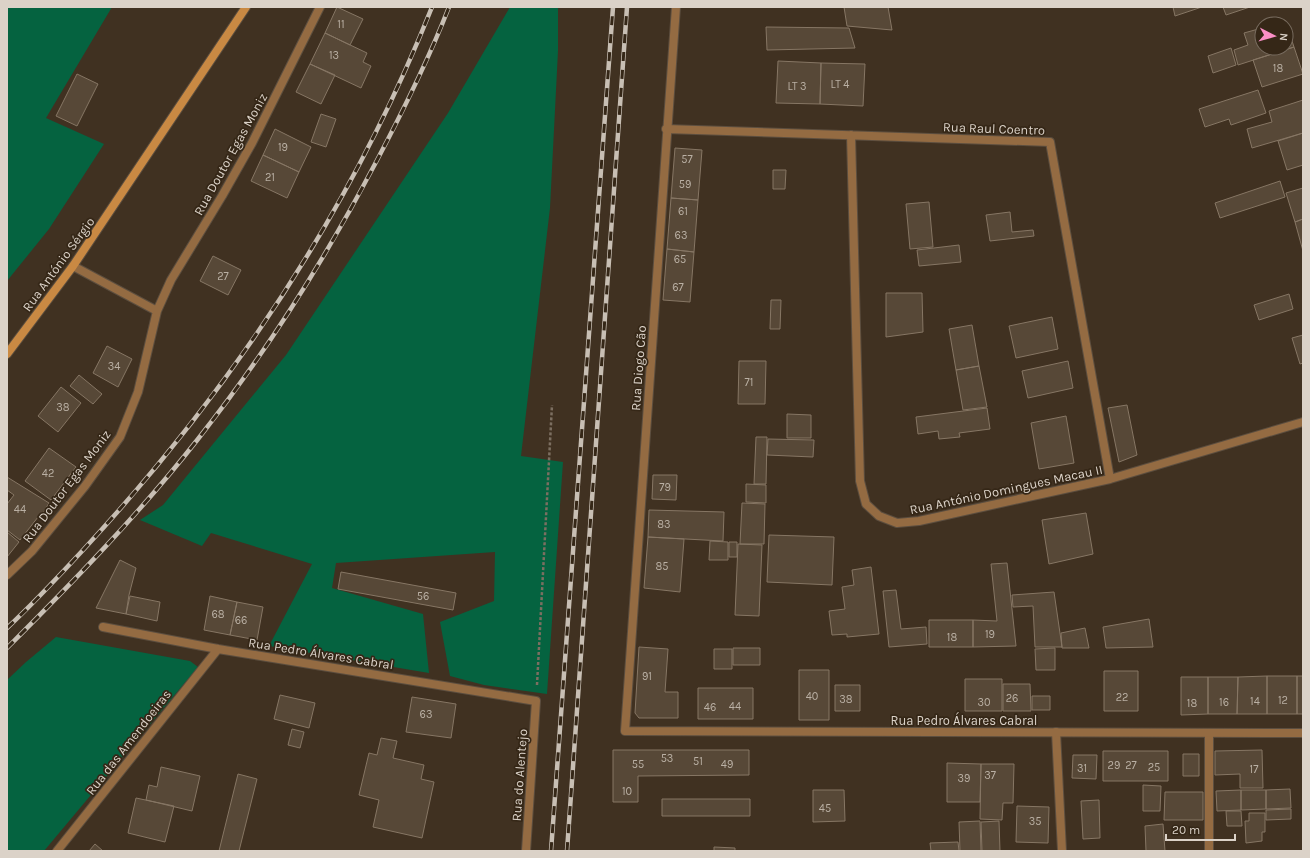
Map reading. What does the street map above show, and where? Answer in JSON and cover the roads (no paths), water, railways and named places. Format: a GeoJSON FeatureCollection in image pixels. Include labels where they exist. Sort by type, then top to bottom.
{"type":"FeatureCollection","features":[{"type":"Feature","properties":{"kind":"main road","name":"Rua António Sérgio"},"geometry":{"type":"LineString","coordinates":[[7,354],[73,266],[246,7]]}},
{"type":"Feature","properties":{"kind":"street","name":"Rua Doutor Egas Moniz"},"geometry":{"type":"LineString","coordinates":[[7,575],[42,539],[85,486],[120,437],[138,392],[157,311],[171,280],[252,143],[320,7]]}},
{"type":"Feature","properties":{"kind":"street","name":"Rua Diogo Cão"},"geometry":{"type":"LineString","coordinates":[[626,731],[666,129],[676,7]]}},
{"type":"Feature","properties":{"kind":"street","name":"Rua Raul Coentro"},"geometry":{"type":"LineString","coordinates":[[666,129],[1050,142],[1110,479]]}},
{"type":"Feature","properties":{"kind":"street","name":"Rua António Domingues Macau II"},"geometry":{"type":"LineString","coordinates":[[851,135],[860,481],[866,504],[879,516],[898,523],[919,521],[1110,479],[1303,422]]}},
{"type":"Feature","properties":{"kind":"street"},"geometry":{"type":"LineString","coordinates":[[73,266],[157,311]]}},
{"type":"Feature","properties":{"kind":"street","name":"Rua Pedro Álvares Cabral"},"geometry":{"type":"LineString","coordinates":[[103,627],[218,649],[536,701]]}},
{"type":"Feature","properties":{"kind":"street","name":"Rua das Amendoeiras"},"geometry":{"type":"LineString","coordinates":[[58,851],[218,649]]}},
{"type":"Feature","properties":{"kind":"street","name":"Rua do Alentejo"},"geometry":{"type":"LineString","coordinates":[[526,851],[536,701]]}},
{"type":"Feature","properties":{"kind":"street","name":"Rua Pedro Álvares Cabral"},"geometry":{"type":"LineString","coordinates":[[626,731],[1303,733]]}},
{"type":"Feature","properties":{"kind":"street"},"geometry":{"type":"LineString","coordinates":[[1056,732],[1062,851]]}},
{"type":"Feature","properties":{"kind":"street"},"geometry":{"type":"LineString","coordinates":[[1209,733],[1210,851]]}},
{"type":"Feature","properties":{"kind":"railway"},"geometry":{"type":"LineString","coordinates":[[7,628],[37,599],[84,549],[138,488],[189,426],[238,361],[283,294],[325,225],[365,154],[400,81],[432,7]]}},
{"type":"Feature","properties":{"kind":"railway"},"geometry":{"type":"LineString","coordinates":[[7,648],[82,572],[130,520],[198,439],[270,340],[315,271],[356,200],[414,87],[449,7]]}},
{"type":"Feature","properties":{"kind":"railway"},"geometry":{"type":"LineString","coordinates":[[551,851],[613,7]]}},
{"type":"Feature","properties":{"kind":"railway"},"geometry":{"type":"LineString","coordinates":[[567,851],[627,7]]}}]}
